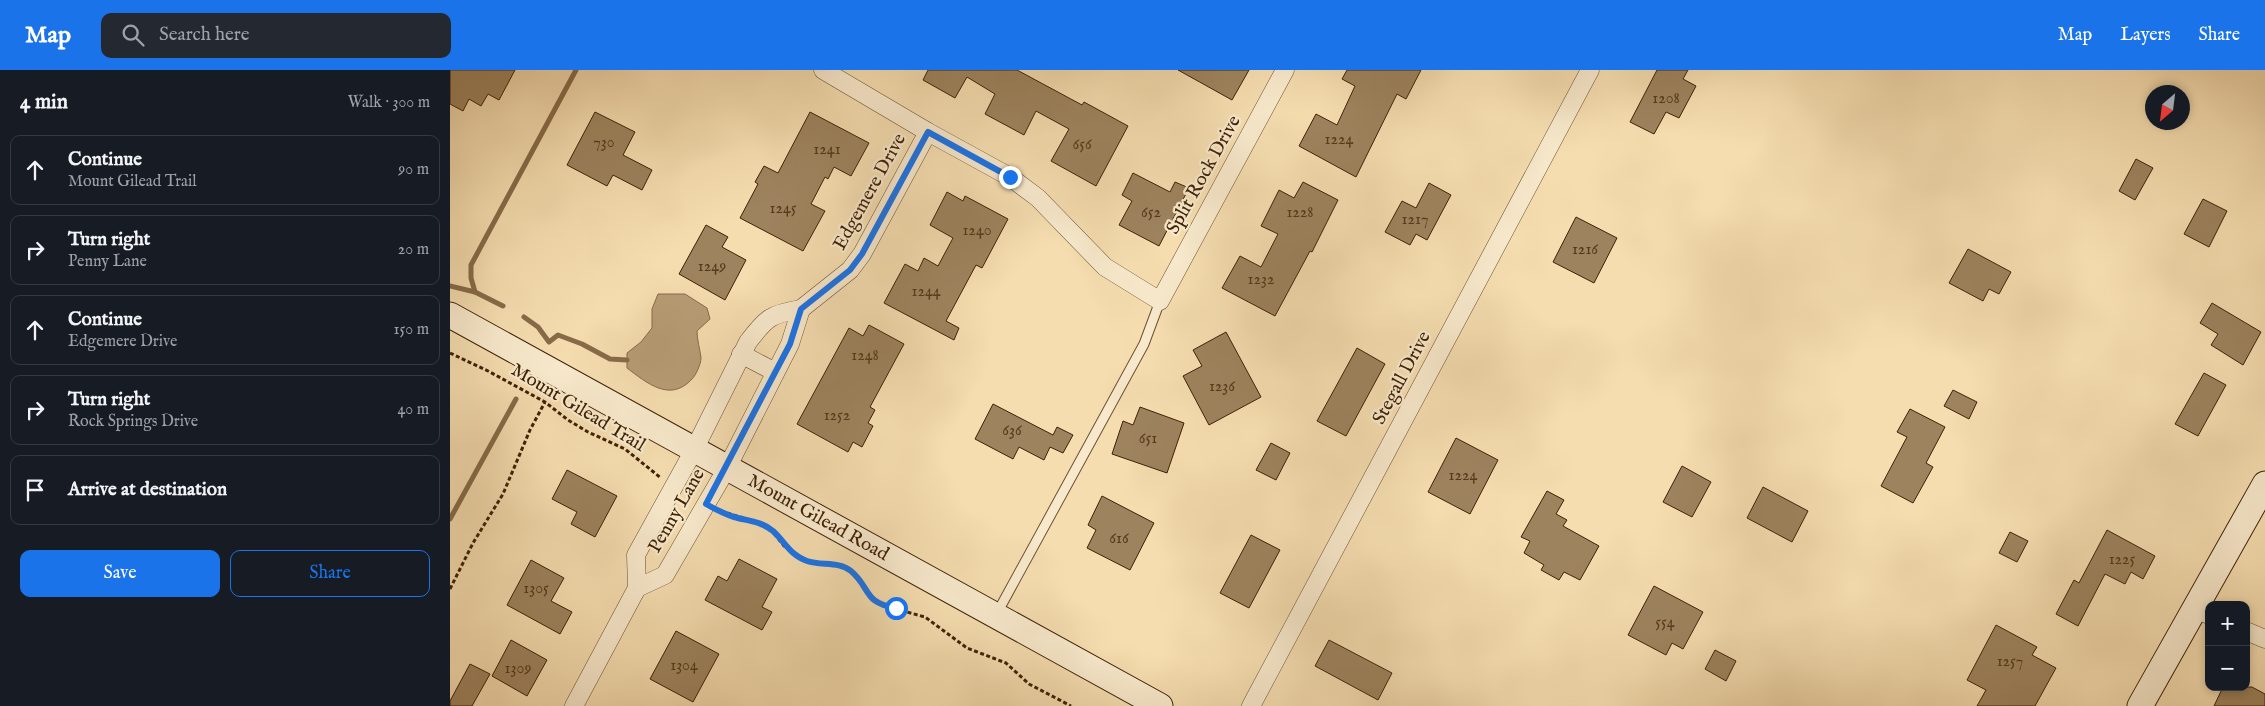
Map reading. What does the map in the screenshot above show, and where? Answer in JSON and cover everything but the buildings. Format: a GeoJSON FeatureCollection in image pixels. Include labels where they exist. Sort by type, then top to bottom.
{"type":"FeatureCollection","features":[{"type":"Feature","properties":{"kind":"street"},"geometry":{"type":"LineString","coordinates":[[823,70],[928,132],[993,167],[1026,188],[1105,267],[1160,301]]}},
{"type":"Feature","properties":{"kind":"street","name":"Split Rock Drive"},"geometry":{"type":"LineString","coordinates":[[1160,301],[1285,70]]}},
{"type":"Feature","properties":{"kind":"street","name":"Stegall Drive"},"geometry":{"type":"LineString","coordinates":[[1251,706],[1590,70]]}},
{"type":"Feature","properties":{"kind":"street","name":"Edgemere Drive"},"geometry":{"type":"LineString","coordinates":[[694,450],[742,354],[759,327],[776,313],[801,309],[850,270],[862,254],[928,132]]}},
{"type":"Feature","properties":{"kind":"street"},"geometry":{"type":"LineString","coordinates":[[727,468],[790,344],[801,309]]}},
{"type":"Feature","properties":{"kind":"street","name":"Mount Gilead Road"},"geometry":{"type":"LineString","coordinates":[[450,315],[1160,706]]}},
{"type":"Feature","properties":{"kind":"street"},"geometry":{"type":"LineString","coordinates":[[742,354],[775,372]]}},
{"type":"Feature","properties":{"kind":"street","name":"Penny Lane"},"geometry":{"type":"LineString","coordinates":[[574,706],[637,588],[636,555],[694,450]]}},
{"type":"Feature","properties":{"kind":"street","name":"Penny Lane"},"geometry":{"type":"LineString","coordinates":[[637,588],[665,575],[727,468]]}},
{"type":"Feature","properties":{"kind":"street"},"geometry":{"type":"LineString","coordinates":[[2140,706],[2202,612],[2265,484]]}},
{"type":"Feature","properties":{"kind":"street"},"geometry":{"type":"LineString","coordinates":[[2250,633],[2265,639]]}},
{"type":"Feature","properties":{"kind":"lane"},"geometry":{"type":"LineString","coordinates":[[996,616],[1144,344],[1160,301]]}},
{"type":"Feature","properties":{"kind":"path","name":"Mount Gilead Trail"},"geometry":{"type":"LineString","coordinates":[[450,353],[545,402],[568,420],[635,455],[652,472],[674,486]]}},
{"type":"Feature","properties":{"kind":"path"},"geometry":{"type":"LineString","coordinates":[[450,589],[473,543],[503,494],[530,430],[545,402]]}},
{"type":"Feature","properties":{"kind":"path"},"geometry":{"type":"LineString","coordinates":[[706,504],[735,517],[764,525],[774,532],[790,550],[807,561],[839,566],[850,570],[875,601],[885,606],[925,617],[967,648],[1006,663],[1029,684],[1071,706]]}},
{"type":"Feature","properties":{"kind":"shaded area"},"geometry":{"type":"Polygon","coordinates":[[[658,294],[685,294],[707,308],[710,319],[697,331],[701,358],[697,372],[684,386],[675,390],[659,388],[627,368],[627,353],[641,342],[652,328],[652,309],[658,294]]]}},
{"type":"Feature","properties":{"kind":"waterway"},"geometry":{"type":"LineString","coordinates":[[475,292],[471,278],[471,265],[576,70]]}},
{"type":"Feature","properties":{"kind":"waterway"},"geometry":{"type":"LineString","coordinates":[[450,286],[475,292],[503,306]]}},
{"type":"Feature","properties":{"kind":"waterway"},"geometry":{"type":"LineString","coordinates":[[524,317],[538,327],[549,342],[558,335],[582,344],[610,359],[627,360]]}},
{"type":"Feature","properties":{"kind":"waterway"},"geometry":{"type":"LineString","coordinates":[[450,519],[516,399]]}},
{"type":"Feature","properties":{"kind":"route"},"geometry":{"type":"LineString","coordinates":[[896,608],[885,606],[875,601],[850,570],[839,566],[807,561],[784,546],[774,532],[764,525],[735,517],[706,504],[727,468],[790,344],[801,309],[850,270],[862,254],[928,132],[1010,177]]}}]}
